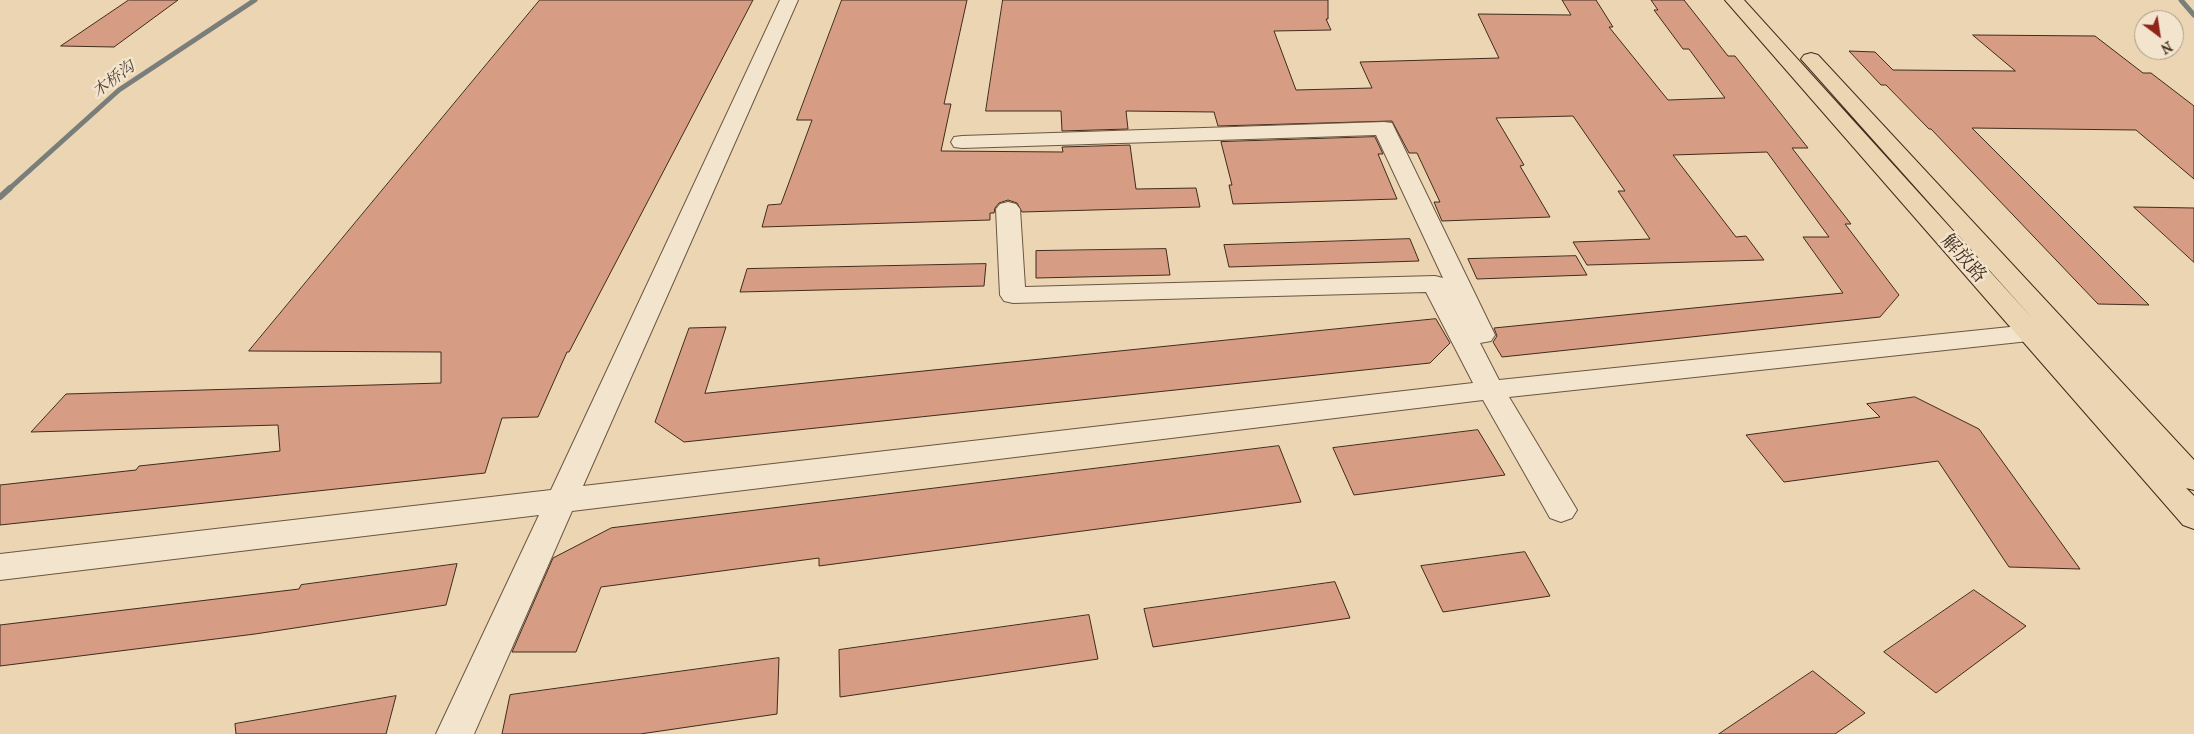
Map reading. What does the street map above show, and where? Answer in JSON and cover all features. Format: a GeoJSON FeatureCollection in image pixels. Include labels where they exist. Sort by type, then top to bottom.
{"type":"FeatureCollection","features":[{"type":"Feature","properties":{"kind":"main road","name":"解放路"},"geometry":{"type":"LineString","coordinates":[[1734,0],[2194,517]]}},
{"type":"Feature","properties":{"kind":"main road","name":"解放路"},"geometry":{"type":"LineString","coordinates":[[1756,0],[2194,479]]}},
{"type":"Feature","properties":{"kind":"street"},"geometry":{"type":"LineString","coordinates":[[455,734],[790,0]]}},
{"type":"Feature","properties":{"kind":"street"},"geometry":{"type":"LineString","coordinates":[[962,142],[1384,128],[1499,389],[1561,510]]}},
{"type":"Feature","properties":{"kind":"street"},"geometry":{"type":"LineString","coordinates":[[1008,209],[1013,295],[1435,284],[1499,389]]}},
{"type":"Feature","properties":{"kind":"street"},"geometry":{"type":"LineString","coordinates":[[0,567],[1499,389],[2029,332]]}},
{"type":"Feature","properties":{"kind":"building"},"geometry":{"type":"Polygon","coordinates":[[[129,0],[178,0],[114,47],[61,46],[129,0]]]}},
{"type":"Feature","properties":{"kind":"building"},"geometry":{"type":"Polygon","coordinates":[[[540,0],[753,0],[569,352],[567,352],[538,417],[502,418],[485,473],[0,525],[0,485],[136,470],[139,466],[280,451],[278,425],[31,432],[66,394],[441,383],[441,352],[249,351],[540,0]]]}},
{"type":"Feature","properties":{"kind":"building"},"geometry":{"type":"Polygon","coordinates":[[[842,0],[967,0],[944,104],[951,104],[941,151],[1063,152],[1062,147],[1130,145],[1136,189],[1196,188],[1200,207],[1022,212],[1017,203],[1008,200],[999,203],[994,213],[990,213],[990,220],[762,227],[768,205],[781,204],[812,120],[797,120],[842,0]]]}},
{"type":"Feature","properties":{"kind":"building"},"geometry":{"type":"Polygon","coordinates":[[[1003,0],[1328,0],[1328,19],[1326,19],[1331,30],[1274,31],[1296,90],[1372,88],[1360,62],[1499,58],[1478,14],[1571,15],[1562,0],[1596,0],[1613,27],[1609,27],[1668,100],[1725,98],[1689,49],[1683,49],[1654,10],[1658,10],[1651,0],[1684,0],[1728,56],[1735,56],[1808,148],[1792,148],[1851,224],[1845,224],[1899,295],[1880,317],[1502,357],[1493,342],[1497,336],[1494,328],[1843,293],[1803,237],[1829,237],[1767,152],[1673,155],[1736,237],[1746,236],[1764,260],[1587,265],[1573,242],[1650,239],[1618,191],[1625,191],[1573,116],[1496,118],[1524,165],[1520,166],[1550,217],[1442,221],[1434,202],[1440,202],[1417,153],[1409,153],[1392,121],[1218,126],[1214,112],[1126,111],[1128,129],[1062,131],[1061,111],[986,111],[1003,0]]]}},
{"type":"Feature","properties":{"kind":"building"},"geometry":{"type":"Polygon","coordinates":[[[1973,35],[2095,36],[2143,73],[2151,73],[2194,106],[2194,179],[2136,130],[1972,128],[2149,305],[2098,304],[1931,129],[1886,85],[1881,85],[1849,51],[1875,52],[1893,70],[2015,71],[1973,35]]]}},
{"type":"Feature","properties":{"kind":"building"},"geometry":{"type":"Polygon","coordinates":[[[1375,137],[1383,154],[1378,154],[1397,199],[1233,204],[1229,185],[1232,185],[1221,142],[1375,137]]]}},
{"type":"Feature","properties":{"kind":"building"},"geometry":{"type":"Polygon","coordinates":[[[2134,207],[2194,208],[2194,262],[2134,207]]]}},
{"type":"Feature","properties":{"kind":"building"},"geometry":{"type":"Polygon","coordinates":[[[1410,239],[1419,261],[1229,267],[1224,245],[1410,239]]]}},
{"type":"Feature","properties":{"kind":"building"},"geometry":{"type":"Polygon","coordinates":[[[1166,249],[1170,275],[1036,278],[1036,251],[1166,249]]]}},
{"type":"Feature","properties":{"kind":"building"},"geometry":{"type":"Polygon","coordinates":[[[1576,256],[1587,275],[1477,279],[1468,259],[1576,256]]]}},
{"type":"Feature","properties":{"kind":"building"},"geometry":{"type":"Polygon","coordinates":[[[986,264],[984,286],[740,292],[747,269],[986,264]]]}},
{"type":"Feature","properties":{"kind":"building"},"geometry":{"type":"Polygon","coordinates":[[[1436,319],[1450,343],[1430,363],[684,442],[655,422],[689,328],[726,327],[705,393],[1436,319]]]}},
{"type":"Feature","properties":{"kind":"building"},"geometry":{"type":"Polygon","coordinates":[[[1915,397],[1979,429],[2080,569],[2009,567],[1938,461],[1784,482],[1746,435],[1880,417],[1867,404],[1915,397]]]}},
{"type":"Feature","properties":{"kind":"building"},"geometry":{"type":"Polygon","coordinates":[[[1478,430],[1505,475],[1354,495],[1333,448],[1478,430]]]}},
{"type":"Feature","properties":{"kind":"building"},"geometry":{"type":"Polygon","coordinates":[[[1279,446],[1301,502],[819,566],[819,558],[601,587],[576,652],[512,652],[553,558],[611,528],[1279,446]]]}},
{"type":"Feature","properties":{"kind":"building"},"geometry":{"type":"Polygon","coordinates":[[[1525,552],[1550,596],[1443,612],[1421,566],[1525,552]]]}},
{"type":"Feature","properties":{"kind":"building"},"geometry":{"type":"Polygon","coordinates":[[[457,564],[446,605],[255,634],[0,666],[0,625],[299,589],[301,585],[457,564]]]}},
{"type":"Feature","properties":{"kind":"building"},"geometry":{"type":"Polygon","coordinates":[[[1335,582],[1350,618],[1153,647],[1144,609],[1335,582]]]}},
{"type":"Feature","properties":{"kind":"building"},"geometry":{"type":"Polygon","coordinates":[[[1974,590],[2026,626],[1936,693],[1884,652],[1974,590]]]}},
{"type":"Feature","properties":{"kind":"building"},"geometry":{"type":"Polygon","coordinates":[[[1089,615],[1098,659],[840,697],[839,650],[1089,615]]]}},
{"type":"Feature","properties":{"kind":"building"},"geometry":{"type":"Polygon","coordinates":[[[779,658],[777,714],[640,734],[502,734],[510,695],[779,658]]]}},
{"type":"Feature","properties":{"kind":"building"},"geometry":{"type":"Polygon","coordinates":[[[1813,671],[1865,713],[1835,734],[1719,734],[1813,671]]]}},
{"type":"Feature","properties":{"kind":"building"},"geometry":{"type":"Polygon","coordinates":[[[396,696],[386,734],[236,734],[235,724],[396,696]]]}},
{"type":"Feature","properties":{"kind":"waterway","name":"木桥沟"},"geometry":{"type":"LineString","coordinates":[[9,189],[119,90],[255,0]]}},
{"type":"Feature","properties":{"kind":"waterway"},"geometry":{"type":"LineString","coordinates":[[2181,0],[2194,15]]}},
{"type":"Feature","properties":{"kind":"waterway","name":"木桥沟"},"geometry":{"type":"LineString","coordinates":[[0,197],[10,188]]}}]}
